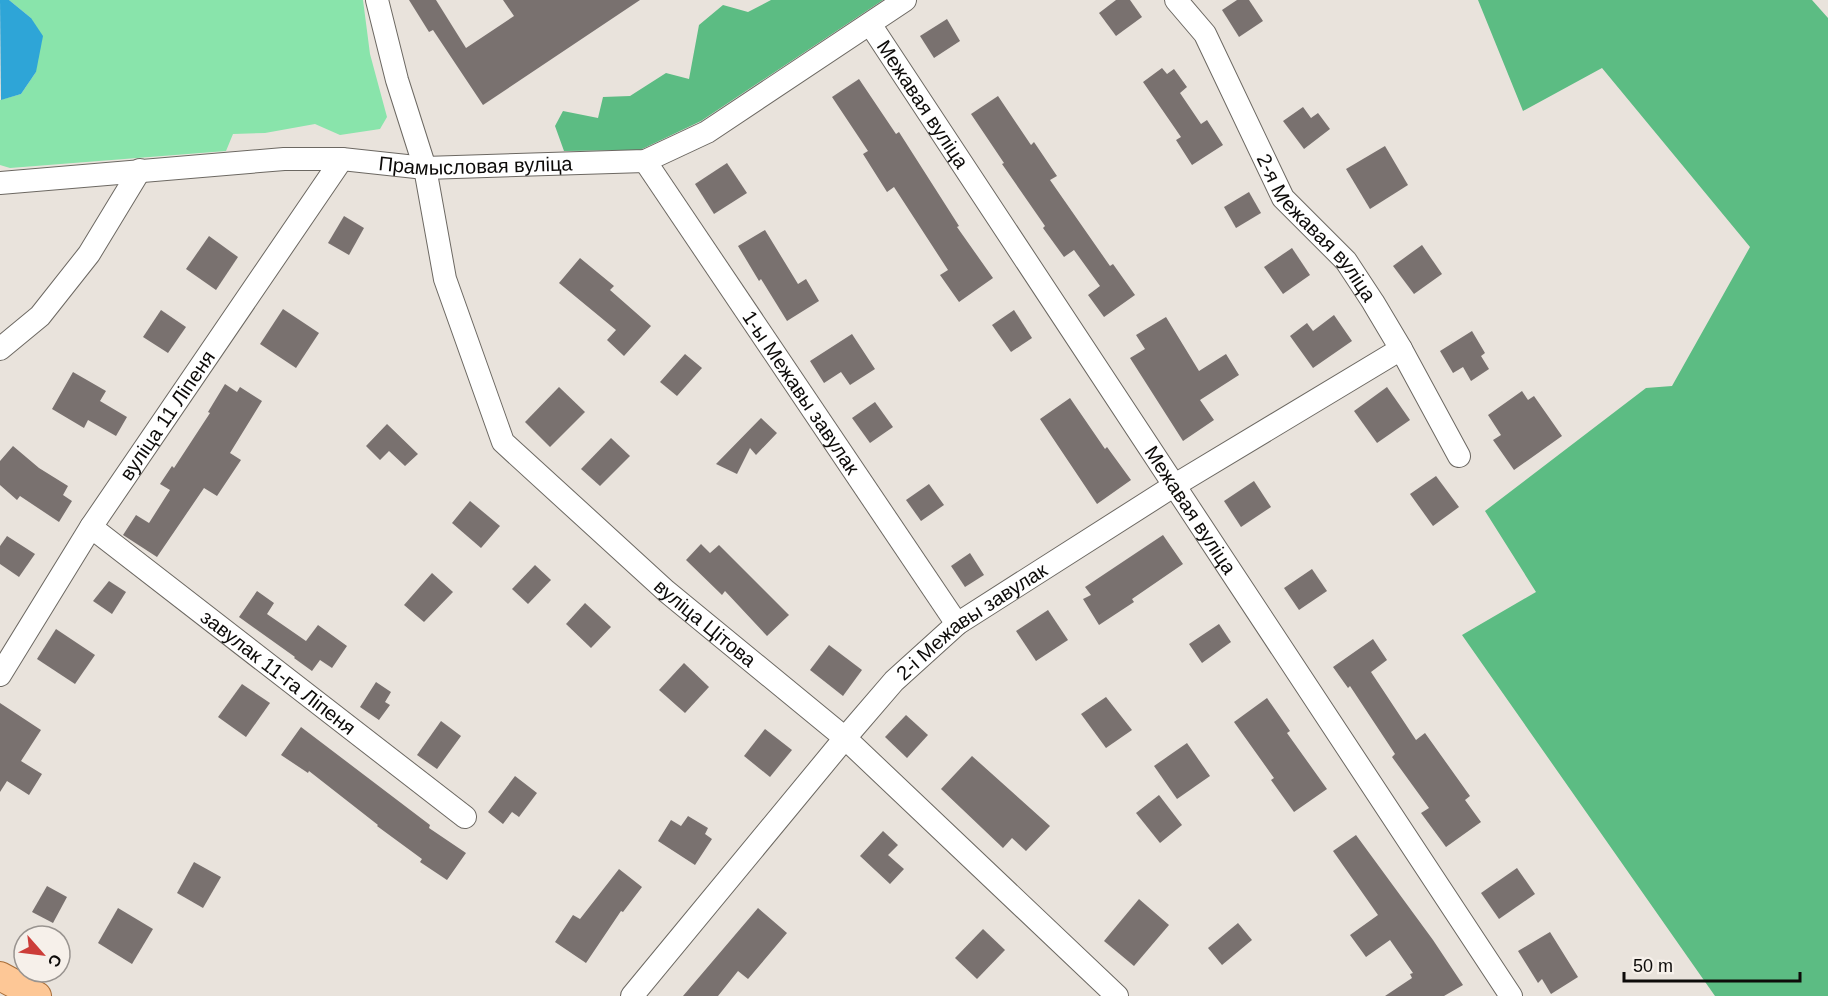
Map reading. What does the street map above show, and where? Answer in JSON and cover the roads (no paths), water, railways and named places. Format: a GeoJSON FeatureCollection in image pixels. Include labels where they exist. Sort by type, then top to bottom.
{"type":"FeatureCollection","features":[{"type":"Feature","properties":{"kind":"main road"},"geometry":{"type":"LineString","coordinates":[[0,976],[37,996]]}},
{"type":"Feature","properties":{"kind":"street","name":"вуліца Цітова"},"geometry":{"type":"LineString","coordinates":[[377,0],[397,80],[425,168],[445,279],[503,442],[666,591],[845,738],[1117,996]]}},
{"type":"Feature","properties":{"kind":"street","name":"Прамысловая вуліца"},"geometry":{"type":"LineString","coordinates":[[0,183],[284,159],[342,159],[425,168],[645,161],[707,132],[905,0]]}},
{"type":"Feature","properties":{"kind":"street","name":"2-я Межавая вуліца"},"geometry":{"type":"LineString","coordinates":[[1176,0],[1205,34],[1283,198],[1346,261],[1401,349],[1459,456]]}},
{"type":"Feature","properties":{"kind":"street","name":"Межавая вуліца"},"geometry":{"type":"LineString","coordinates":[[870,24],[1511,996]]}},
{"type":"Feature","properties":{"kind":"street","name":"вуліца 11 Ліпеня"},"geometry":{"type":"LineString","coordinates":[[0,675],[91,527],[342,159]]}},
{"type":"Feature","properties":{"kind":"street","name":"1-ы Межавы завулак"},"geometry":{"type":"LineString","coordinates":[[645,161],[957,624]]}},
{"type":"Feature","properties":{"kind":"street"},"geometry":{"type":"LineString","coordinates":[[0,349],[40,316],[89,254],[140,171]]}},
{"type":"Feature","properties":{"kind":"street","name":"2-і Межавы завулак"},"geometry":{"type":"LineString","coordinates":[[632,996],[894,681],[957,624],[1175,485],[1401,349]]}},
{"type":"Feature","properties":{"kind":"street","name":"завулак 11-га Ліпеня"},"geometry":{"type":"LineString","coordinates":[[91,527],[465,817]]}},
{"type":"Feature","properties":{"kind":"water"},"geometry":{"type":"Polygon","coordinates":[[[0,0],[9,0],[31,18],[43,36],[36,72],[21,94],[1,100],[0,0]]]}}]}
